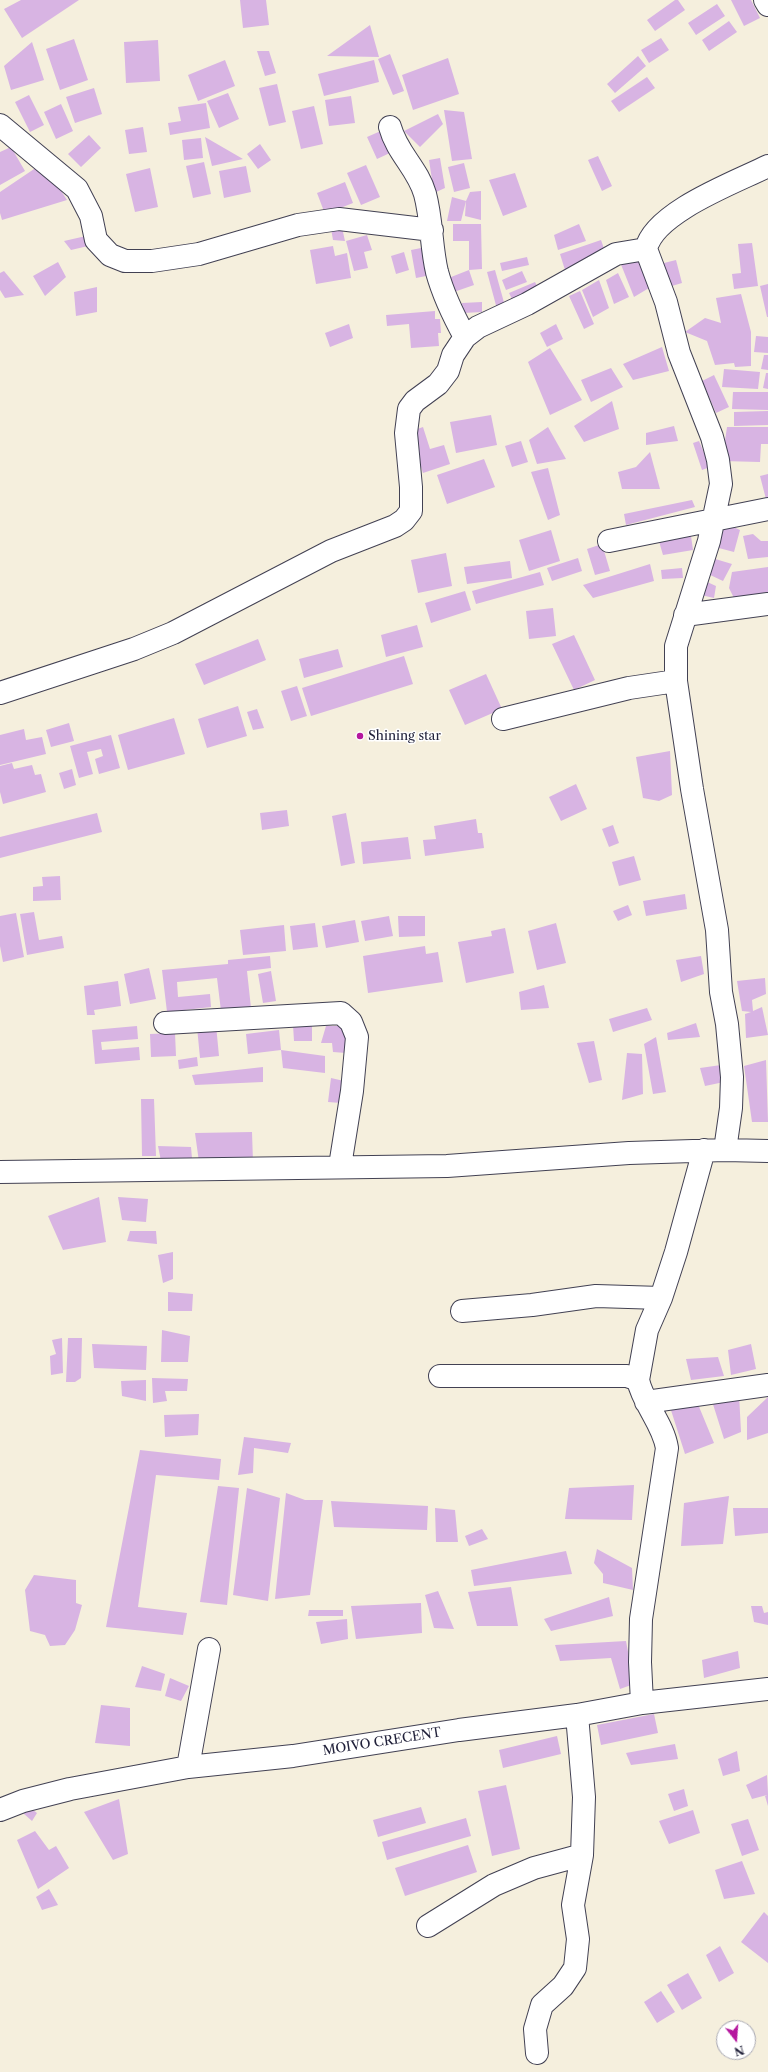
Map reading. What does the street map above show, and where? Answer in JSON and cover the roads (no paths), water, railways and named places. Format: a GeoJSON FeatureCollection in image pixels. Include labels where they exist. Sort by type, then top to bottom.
{"type":"FeatureCollection","features":[{"type":"Feature","properties":{"kind":"street"},"geometry":{"type":"LineString","coordinates":[[765,0],[768,5]]}},
{"type":"Feature","properties":{"kind":"street"},"geometry":{"type":"LineString","coordinates":[[0,126],[77,189],[91,216],[96,240],[110,255],[125,261],[152,261],[199,254],[298,225],[339,219],[432,230]]}},
{"type":"Feature","properties":{"kind":"street"},"geometry":{"type":"LineString","coordinates":[[390,127],[393,138],[403,156],[418,175],[425,194],[432,230],[437,273],[456,321],[465,336]]}},
{"type":"Feature","properties":{"kind":"street"},"geometry":{"type":"LineString","coordinates":[[725,1150],[731,1108],[732,1077],[727,1024],[720,992],[717,930],[692,789],[676,681],[676,646],[709,541],[721,484],[718,460],[712,437],[679,353],[666,302],[646,249],[648,240],[660,224],[694,202],[768,166]]}},
{"type":"Feature","properties":{"kind":"street"},"geometry":{"type":"LineString","coordinates":[[0,693],[134,649],[173,633],[331,552],[395,526],[404,520],[411,511],[411,487],[406,433],[409,409],[415,400],[438,384],[448,371],[453,356],[465,336],[478,327],[534,300],[616,254],[646,249]]}},
{"type":"Feature","properties":{"kind":"street"},"geometry":{"type":"LineString","coordinates":[[609,541],[768,508]]}},
{"type":"Feature","properties":{"kind":"street"},"geometry":{"type":"LineString","coordinates":[[685,614],[768,604]]}},
{"type":"Feature","properties":{"kind":"street"},"geometry":{"type":"LineString","coordinates":[[503,719],[629,688],[676,681]]}},
{"type":"Feature","properties":{"kind":"street"},"geometry":{"type":"LineString","coordinates":[[165,1023],[341,1013],[351,1022],[357,1037],[352,1091],[340,1166]]}},
{"type":"Feature","properties":{"kind":"street"},"geometry":{"type":"LineString","coordinates":[[642,1703],[640,1662],[641,1619],[667,1448],[661,1429],[646,1402],[638,1380],[648,1330],[661,1298],[704,1150]]}},
{"type":"Feature","properties":{"kind":"street"},"geometry":{"type":"LineString","coordinates":[[0,1172],[273,1169],[340,1166],[448,1166],[704,1150],[768,1151]]}},
{"type":"Feature","properties":{"kind":"street"},"geometry":{"type":"LineString","coordinates":[[462,1311],[532,1305],[596,1296],[661,1298]]}},
{"type":"Feature","properties":{"kind":"street"},"geometry":{"type":"LineString","coordinates":[[440,1376],[627,1376],[638,1380]]}},
{"type":"Feature","properties":{"kind":"street"},"geometry":{"type":"LineString","coordinates":[[646,1402],[768,1385]]}},
{"type":"Feature","properties":{"kind":"street"},"geometry":{"type":"LineString","coordinates":[[188,1767],[210,1649]]}},
{"type":"Feature","properties":{"kind":"street","name":"MOIVO CRECENT"},"geometry":{"type":"LineString","coordinates":[[0,1810],[23,1801],[70,1789],[188,1767],[293,1756],[459,1730],[577,1715],[642,1703],[768,1689]]}},
{"type":"Feature","properties":{"kind":"street"},"geometry":{"type":"LineString","coordinates":[[537,2053],[535,2029],[542,2006],[563,1986],[575,1968],[578,1939],[572,1905],[582,1855],[584,1797],[577,1715]]}},
{"type":"Feature","properties":{"kind":"street"},"geometry":{"type":"LineString","coordinates":[[428,1926],[494,1885],[534,1868],[582,1855]]}},
{"type":"Feature","properties":{"kind":"place","name":"Shining star"},"geometry":{"type":"Point","coordinates":[360,736]}}]}
